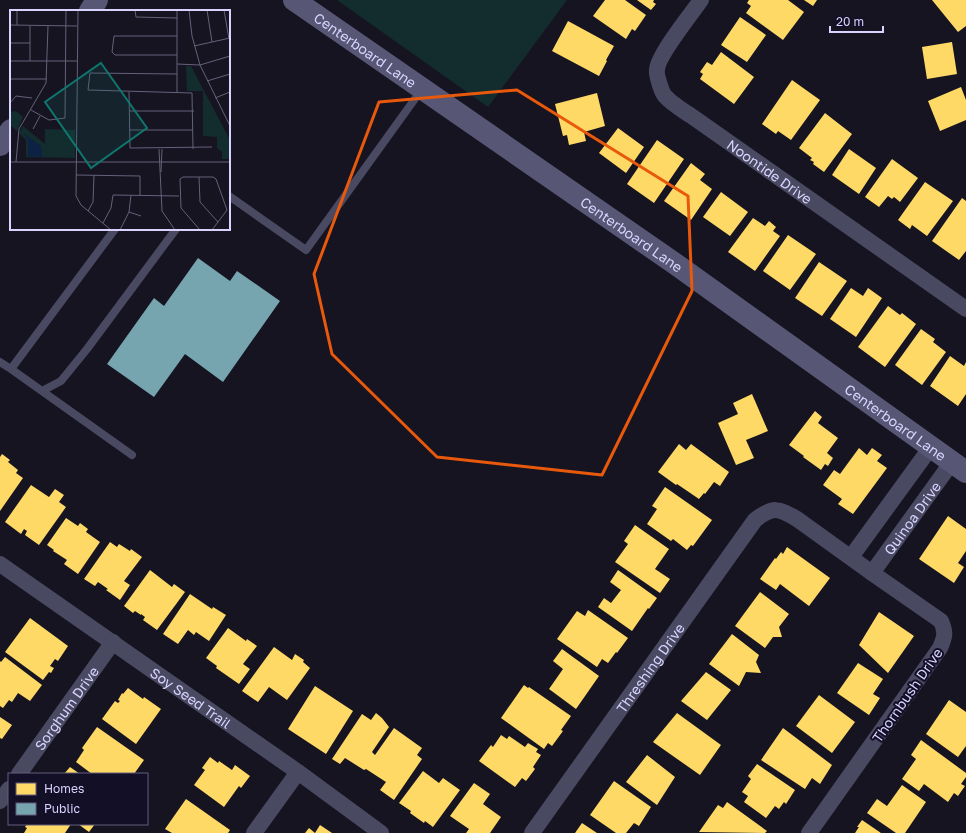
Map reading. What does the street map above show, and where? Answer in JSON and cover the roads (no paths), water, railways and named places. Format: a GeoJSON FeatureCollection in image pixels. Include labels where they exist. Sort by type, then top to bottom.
{"type":"FeatureCollection","features":[{"type":"Feature","properties":{"kind":"street"},"geometry":{"type":"LineString","coordinates":[[91,10],[97,0]]}},
{"type":"Feature","properties":{"kind":"street","name":"Centerboard Lane"},"geometry":{"type":"LineString","coordinates":[[294,0],[674,263],[959,467]]}},
{"type":"Feature","properties":{"kind":"street","name":"Noontide Drive"},"geometry":{"type":"LineString","coordinates":[[701,0],[658,62],[656,71],[664,95],[672,103],[690,114],[966,309]]}},
{"type":"Feature","properties":{"kind":"street"},"geometry":{"type":"LineString","coordinates":[[0,146],[10,131]]}},
{"type":"Feature","properties":{"kind":"street","name":"Quinoa Drive"},"geometry":{"type":"LineString","coordinates":[[851,557],[931,447]]}},
{"type":"Feature","properties":{"kind":"street","name":"Quinoa Drive"},"geometry":{"type":"LineString","coordinates":[[872,573],[959,467]]}},
{"type":"Feature","properties":{"kind":"street","name":"Thornbush Drive"},"geometry":{"type":"LineString","coordinates":[[773,510],[785,512],[798,519],[941,621],[944,628],[944,639],[927,668],[810,833]]}},
{"type":"Feature","properties":{"kind":"street","name":"Threshing Drive"},"geometry":{"type":"LineString","coordinates":[[532,833],[755,520],[765,512],[773,510]]}},
{"type":"Feature","properties":{"kind":"street","name":"Soy Seed Trail"},"geometry":{"type":"LineString","coordinates":[[0,564],[298,772],[381,833]]}},
{"type":"Feature","properties":{"kind":"street","name":"Sorghum Drive"},"geometry":{"type":"LineString","coordinates":[[21,773],[113,642]]}},
{"type":"Feature","properties":{"kind":"street"},"geometry":{"type":"LineString","coordinates":[[254,833],[298,772]]}},
{"type":"Feature","properties":{"kind":"street"},"geometry":{"type":"LineString","coordinates":[[0,801],[8,790]]}},
{"type":"Feature","properties":{"kind":"lane"},"geometry":{"type":"LineString","coordinates":[[230,197],[306,250],[422,88]]}},
{"type":"Feature","properties":{"kind":"lane"},"geometry":{"type":"LineString","coordinates":[[11,369],[114,230]]}},
{"type":"Feature","properties":{"kind":"lane"},"geometry":{"type":"LineString","coordinates":[[42,391],[61,381],[87,349],[175,230]]}},
{"type":"Feature","properties":{"kind":"lane"},"geometry":{"type":"LineString","coordinates":[[0,362],[132,455]]}}]}
